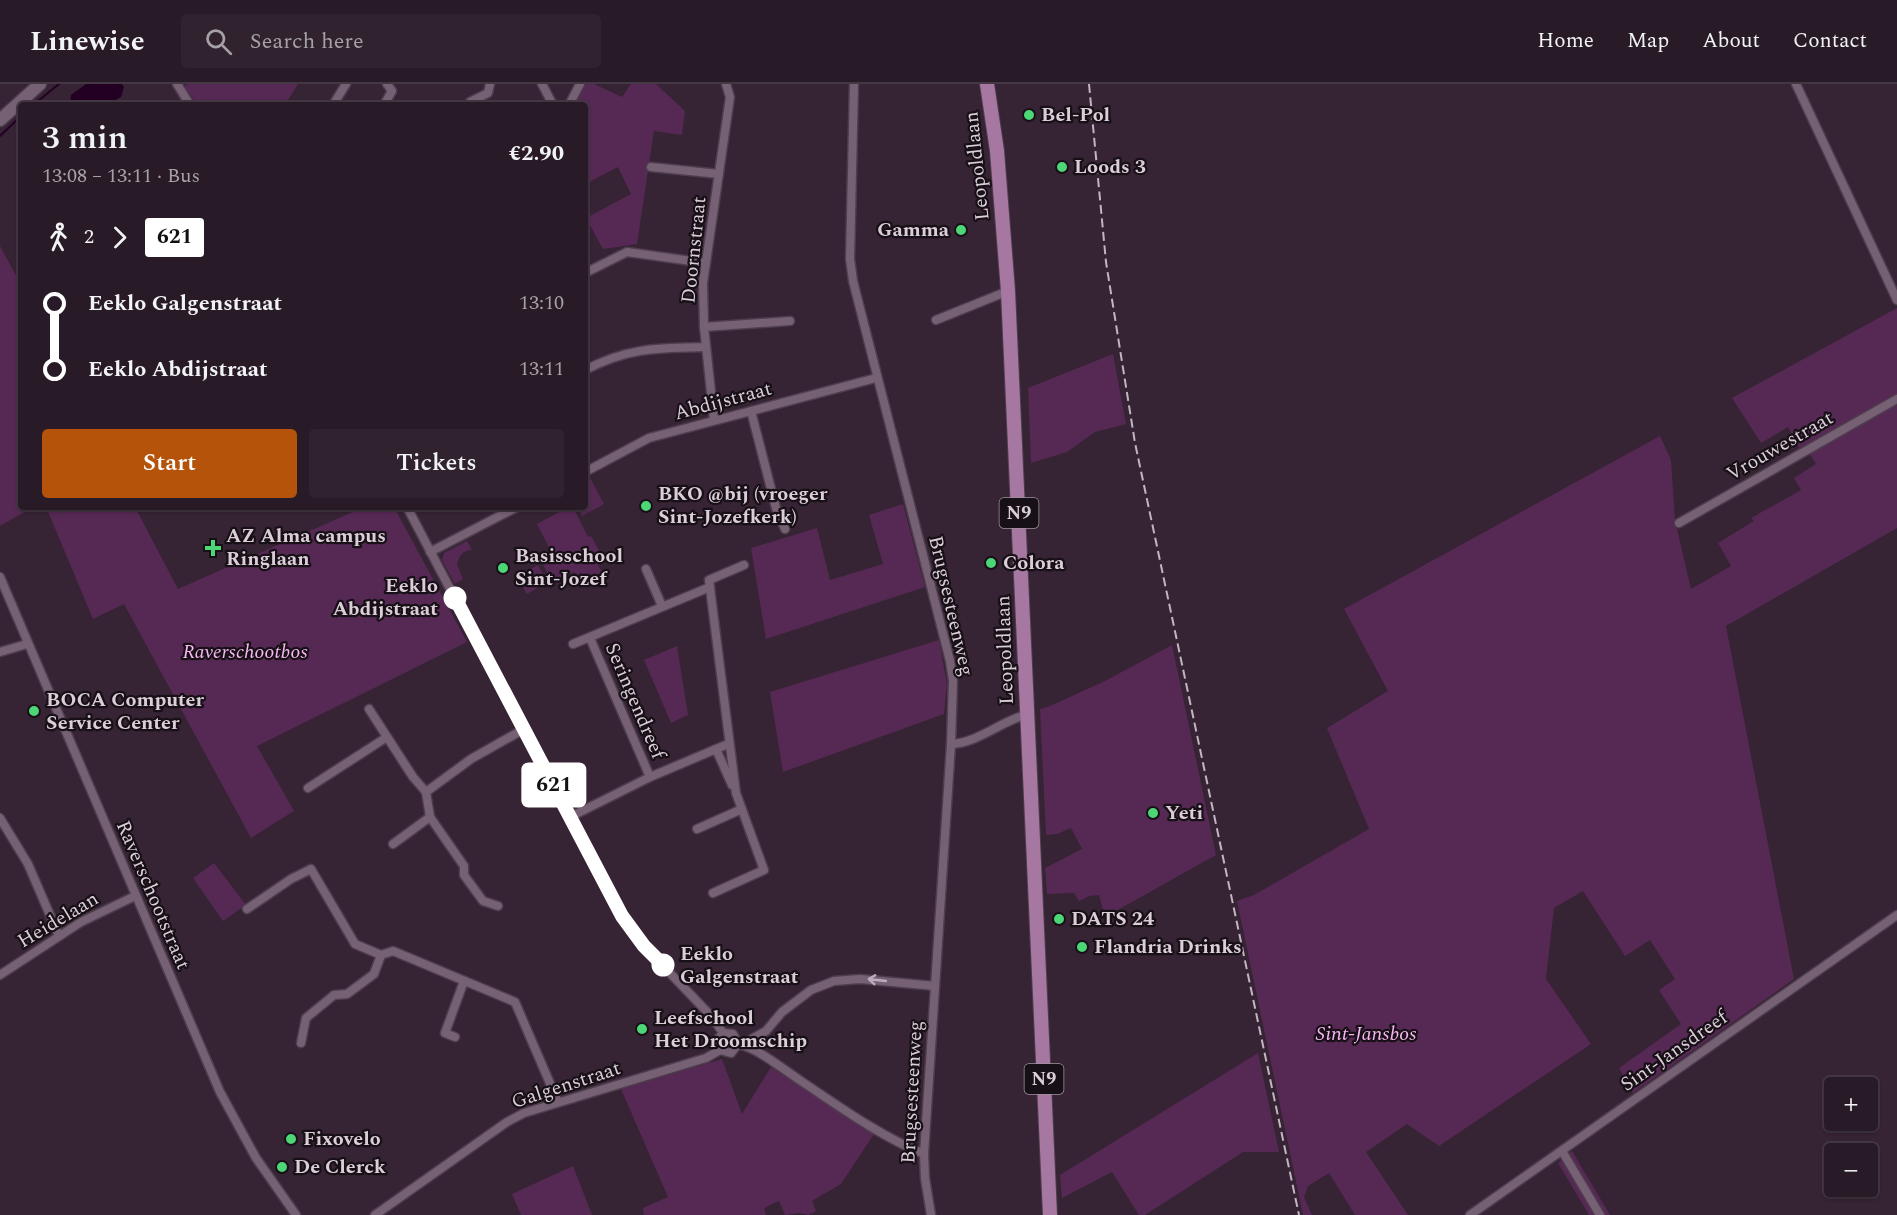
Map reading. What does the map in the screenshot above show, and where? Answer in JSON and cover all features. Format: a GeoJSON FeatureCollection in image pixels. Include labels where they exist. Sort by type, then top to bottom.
{"type":"FeatureCollection","features":[{"type":"Feature","properties":{"kind":"main road"},"geometry":{"type":"LineString","coordinates":[[20,102],[40,84]]}},
{"type":"Feature","properties":{"kind":"main road","name":"Leopoldlaan"},"geometry":{"type":"LineString","coordinates":[[987,84],[997,151],[1008,291],[1050,1215]]}},
{"type":"Feature","properties":{"kind":"main road"},"geometry":{"type":"LineString","coordinates":[[0,120],[18,104]]}},
{"type":"Feature","properties":{"kind":"street"},"geometry":{"type":"LineString","coordinates":[[177,84],[188,102]]}},
{"type":"Feature","properties":{"kind":"street"},"geometry":{"type":"LineString","coordinates":[[335,102],[346,84]]}},
{"type":"Feature","properties":{"kind":"street"},"geometry":{"type":"LineString","coordinates":[[386,102],[392,91],[387,84]]}},
{"type":"Feature","properties":{"kind":"street"},"geometry":{"type":"LineString","coordinates":[[470,102],[488,93],[490,84]]}},
{"type":"Feature","properties":{"kind":"street"},"geometry":{"type":"LineString","coordinates":[[542,84],[551,102]]}},
{"type":"Feature","properties":{"kind":"street"},"geometry":{"type":"LineString","coordinates":[[571,102],[580,84]]}},
{"type":"Feature","properties":{"kind":"street","name":"Doornstraat"},"geometry":{"type":"LineString","coordinates":[[714,420],[704,327],[703,283],[730,97],[726,84]]}},
{"type":"Feature","properties":{"kind":"street","name":"Brugsesteenweg"},"geometry":{"type":"LineString","coordinates":[[854,84],[850,259],[858,306],[950,661],[953,681],[951,744],[924,1154],[930,1215]]}},
{"type":"Feature","properties":{"kind":"street"},"geometry":{"type":"LineString","coordinates":[[1796,84],[1897,300]]}},
{"type":"Feature","properties":{"kind":"street"},"geometry":{"type":"LineString","coordinates":[[651,167],[719,174]]}},
{"type":"Feature","properties":{"kind":"street"},"geometry":{"type":"LineString","coordinates":[[588,272],[627,252],[706,263]]}},
{"type":"Feature","properties":{"kind":"street"},"geometry":{"type":"LineString","coordinates":[[936,320],[1008,291]]}},
{"type":"Feature","properties":{"kind":"street"},"geometry":{"type":"LineString","coordinates":[[704,327],[790,321]]}},
{"type":"Feature","properties":{"kind":"street"},"geometry":{"type":"LineString","coordinates":[[588,369],[626,352],[665,347],[706,347]]}},
{"type":"Feature","properties":{"kind":"street","name":"Abdijstraat"},"geometry":{"type":"LineString","coordinates":[[588,470],[649,438],[876,378]]}},
{"type":"Feature","properties":{"kind":"street","name":"Vrouwestraat"},"geometry":{"type":"LineString","coordinates":[[1679,523],[1897,399]]}},
{"type":"Feature","properties":{"kind":"street"},"geometry":{"type":"LineString","coordinates":[[751,411],[776,508],[785,529]]}},
{"type":"Feature","properties":{"kind":"street"},"geometry":{"type":"LineString","coordinates":[[409,510],[622,916],[644,946],[713,1017],[723,1033]]}},
{"type":"Feature","properties":{"kind":"street"},"geometry":{"type":"LineString","coordinates":[[430,552],[511,510]]}},
{"type":"Feature","properties":{"kind":"street"},"geometry":{"type":"LineString","coordinates":[[736,793],[709,580],[744,565]]}},
{"type":"Feature","properties":{"kind":"street"},"geometry":{"type":"LineString","coordinates":[[646,569],[663,606]]}},
{"type":"Feature","properties":{"kind":"street","name":"Raverschootstraat"},"geometry":{"type":"LineString","coordinates":[[0,578],[135,896],[234,1120],[256,1158],[296,1215]]}},
{"type":"Feature","properties":{"kind":"street"},"geometry":{"type":"LineString","coordinates":[[573,644],[710,587]]}},
{"type":"Feature","properties":{"kind":"street","name":"Seringendreef"},"geometry":{"type":"LineString","coordinates":[[590,638],[650,777]]}},
{"type":"Feature","properties":{"kind":"street"},"geometry":{"type":"LineString","coordinates":[[0,652],[27,644]]}},
{"type":"Feature","properties":{"kind":"street"},"geometry":{"type":"LineString","coordinates":[[369,709],[413,777],[426,792],[430,817],[464,866],[464,874],[483,900],[498,906]]}},
{"type":"Feature","properties":{"kind":"street"},"geometry":{"type":"LineString","coordinates":[[951,744],[967,742],[1012,718],[1028,714]]}},
{"type":"Feature","properties":{"kind":"street"},"geometry":{"type":"LineString","coordinates":[[426,792],[471,759],[524,729]]}},
{"type":"Feature","properties":{"kind":"street"},"geometry":{"type":"LineString","coordinates":[[308,788],[387,737]]}},
{"type":"Feature","properties":{"kind":"street"},"geometry":{"type":"LineString","coordinates":[[570,817],[650,777],[728,744]]}},
{"type":"Feature","properties":{"kind":"street"},"geometry":{"type":"LineString","coordinates":[[713,893],[765,870],[736,793],[716,749]]}},
{"type":"Feature","properties":{"kind":"street"},"geometry":{"type":"LineString","coordinates":[[697,829],[742,809]]}},
{"type":"Feature","properties":{"kind":"street"},"geometry":{"type":"LineString","coordinates":[[393,844],[430,817]]}},
{"type":"Feature","properties":{"kind":"street"},"geometry":{"type":"LineString","coordinates":[[0,818],[28,864],[59,936]]}},
{"type":"Feature","properties":{"kind":"street"},"geometry":{"type":"LineString","coordinates":[[247,909],[291,879],[311,869],[355,944],[381,955],[393,951],[515,1002],[558,1102]]}},
{"type":"Feature","properties":{"kind":"street","name":"Heidelaan"},"geometry":{"type":"LineString","coordinates":[[0,975],[90,917],[135,896]]}},
{"type":"Feature","properties":{"kind":"street","name":"Sint-Jansdreef"},"geometry":{"type":"LineString","coordinates":[[1470,1215],[1897,915]]}},
{"type":"Feature","properties":{"kind":"street"},"geometry":{"type":"LineString","coordinates":[[301,1043],[306,1018],[334,995],[347,994],[374,974],[381,955]]}},
{"type":"Feature","properties":{"kind":"street"},"geometry":{"type":"LineString","coordinates":[[723,1033],[718,1040],[720,1050],[731,1053],[740,1044],[766,1031],[782,1012],[811,990],[834,981],[860,979],[935,986]]}},
{"type":"Feature","properties":{"kind":"street"},"geometry":{"type":"LineString","coordinates":[[455,1037],[445,1033],[464,981]]}},
{"type":"Feature","properties":{"kind":"street"},"geometry":{"type":"LineString","coordinates":[[723,1033],[733,1034],[740,1044],[766,1057],[888,1136],[924,1154]]}},
{"type":"Feature","properties":{"kind":"street","name":"Galgenstraat"},"geometry":{"type":"LineString","coordinates":[[375,1215],[507,1122],[524,1113],[706,1058],[720,1050]]}},
{"type":"Feature","properties":{"kind":"street"},"geometry":{"type":"LineString","coordinates":[[1562,1151],[1600,1215]]}},
{"type":"Feature","properties":{"kind":"green space"},"geometry":{"type":"Polygon","coordinates":[[[187,84],[298,84],[287,102],[196,102],[184,86],[187,84]]]}},
{"type":"Feature","properties":{"kind":"green space"},"geometry":{"type":"Polygon","coordinates":[[[586,84],[594,84],[622,97],[631,84],[656,84],[685,111],[682,135],[654,131],[637,244],[603,249],[588,222],[588,217],[631,194],[618,167],[588,182],[588,102],[577,102],[586,84]]]}},
{"type":"Feature","properties":{"kind":"green space"},"geometry":{"type":"Polygon","coordinates":[[[0,246],[18,279],[18,510],[28,510],[0,526],[0,246]]]}},
{"type":"Feature","properties":{"kind":"green space"},"geometry":{"type":"Polygon","coordinates":[[[1897,308],[1897,395],[1800,449],[1788,427],[1761,443],[1732,398],[1897,308]]]}},
{"type":"Feature","properties":{"kind":"green space"},"geometry":{"type":"Polygon","coordinates":[[[1113,354],[1126,424],[1095,432],[1067,452],[1031,463],[1028,388],[1113,354]]]}},
{"type":"Feature","properties":{"kind":"green space"},"geometry":{"type":"Polygon","coordinates":[[[1897,403],[1897,528],[1726,626],[1794,979],[1633,1093],[1619,1068],[1681,1024],[1659,990],[1675,979],[1650,940],[1625,956],[1583,891],[1554,908],[1546,979],[1591,1044],[1439,1146],[1407,1124],[1366,1152],[1408,1215],[1355,1215],[1329,1173],[1308,1186],[1304,1197],[1312,1215],[1303,1215],[1237,901],[1254,895],[1369,829],[1327,728],[1388,691],[1344,609],[1660,436],[1671,460],[1675,520],[1691,589],[1731,566],[1718,543],[1754,521],[1751,518],[1801,490],[1794,478],[1816,464],[1809,452],[1897,403]]]}},
{"type":"Feature","properties":{"kind":"green space"},"geometry":{"type":"Polygon","coordinates":[[[588,477],[604,504],[582,516],[579,510],[588,510],[588,477]]]}},
{"type":"Feature","properties":{"kind":"green space"},"geometry":{"type":"Polygon","coordinates":[[[903,504],[925,587],[766,639],[751,548],[817,528],[830,580],[883,564],[869,515],[903,504]]]}},
{"type":"Feature","properties":{"kind":"green space","name":"Raverschootbos"},"geometry":{"type":"Polygon","coordinates":[[[47,510],[137,510],[178,589],[357,510],[396,510],[467,642],[257,746],[294,811],[251,838],[124,604],[93,619],[47,510]]]}},
{"type":"Feature","properties":{"kind":"green space"},"geometry":{"type":"Polygon","coordinates":[[[563,510],[574,510],[588,537],[591,536],[602,556],[594,561],[603,574],[584,583],[582,578],[574,572],[553,583],[542,563],[554,557],[537,524],[563,510]]]}},
{"type":"Feature","properties":{"kind":"green space"},"geometry":{"type":"Polygon","coordinates":[[[467,541],[472,550],[464,552],[459,558],[457,564],[463,579],[455,584],[442,560],[444,553],[467,541]]]}},
{"type":"Feature","properties":{"kind":"green space"},"geometry":{"type":"Polygon","coordinates":[[[538,565],[544,576],[542,585],[527,594],[517,576],[538,565]]]}},
{"type":"Feature","properties":{"kind":"green space"},"geometry":{"type":"Polygon","coordinates":[[[939,640],[947,684],[944,714],[783,772],[770,692],[939,640]]]}},
{"type":"Feature","properties":{"kind":"green space"},"geometry":{"type":"Polygon","coordinates":[[[1172,645],[1216,855],[1105,917],[1099,895],[1089,896],[1079,901],[1074,893],[1047,894],[1045,868],[1082,849],[1071,828],[1057,834],[1046,835],[1040,709],[1105,681],[1172,645]]]}},
{"type":"Feature","properties":{"kind":"green space"},"geometry":{"type":"Polygon","coordinates":[[[677,646],[688,715],[671,723],[644,660],[677,646]]]}},
{"type":"Feature","properties":{"kind":"green space"},"geometry":{"type":"Polygon","coordinates":[[[214,863],[246,905],[223,921],[193,878],[214,863]]]}},
{"type":"Feature","properties":{"kind":"green space","name":"Sint-Jansbos"},"geometry":{"type":"Polygon","coordinates":[[[1258,1053],[1279,1152],[1243,1152],[1145,1215],[1139,1215],[1112,1172],[1062,1198],[1060,1175],[1258,1053]]]}},
{"type":"Feature","properties":{"kind":"green space"},"geometry":{"type":"Polygon","coordinates":[[[722,1059],[742,1114],[771,1067],[874,1134],[841,1184],[812,1201],[816,1211],[808,1215],[800,1213],[785,1215],[779,1201],[764,1208],[766,1215],[644,1215],[643,1208],[668,1197],[621,1089],[722,1059]]]}},
{"type":"Feature","properties":{"kind":"green space"},"geometry":{"type":"Polygon","coordinates":[[[1572,1151],[1610,1215],[1589,1215],[1558,1163],[1572,1151]]]}},
{"type":"Feature","properties":{"kind":"green space"},"geometry":{"type":"Polygon","coordinates":[[[573,1166],[592,1215],[521,1215],[512,1194],[573,1166]]]}},
{"type":"Feature","properties":{"kind":"shaded area"},"geometry":{"type":"Polygon","coordinates":[[[86,84],[122,84],[124,87],[121,97],[112,102],[70,102],[71,95],[86,84]]]}},
{"type":"Feature","properties":{"kind":"waterway"},"geometry":{"type":"LineString","coordinates":[[37,102],[59,84]]}},
{"type":"Feature","properties":{"kind":"waterway"},"geometry":{"type":"LineString","coordinates":[[0,136],[18,119]]}},
{"type":"Feature","properties":{"kind":"railway"},"geometry":{"type":"LineString","coordinates":[[1089,84],[1106,262],[1135,443],[1299,1215]]}},
{"type":"Feature","properties":{"kind":"bus line","name":"621"},"geometry":{"type":"LineString","coordinates":[[455,598],[622,916],[644,946],[663,965]]}},
{"type":"Feature","properties":{"kind":"place","name":"Bel-Pol"},"geometry":{"type":"Point","coordinates":[1029,115]}},
{"type":"Feature","properties":{"kind":"place","name":"Loods 3"},"geometry":{"type":"Point","coordinates":[1062,167]}},
{"type":"Feature","properties":{"kind":"place","name":"Gamma"},"geometry":{"type":"Point","coordinates":[961,230]}},
{"type":"Feature","properties":{"kind":"place","name":"BKO @bij (vroeger Sint-Jozefkerk)"},"geometry":{"type":"Point","coordinates":[646,506]}},
{"type":"Feature","properties":{"kind":"place","name":"AZ Alma campus Ringlaan"},"geometry":{"type":"Point","coordinates":[213,548]}},
{"type":"Feature","properties":{"kind":"place","name":"Colora"},"geometry":{"type":"Point","coordinates":[991,563]}},
{"type":"Feature","properties":{"kind":"place","name":"Basisschool Sint-Jozef"},"geometry":{"type":"Point","coordinates":[503,568]}},
{"type":"Feature","properties":{"kind":"place","name":"Eeklo Abdijstraat"},"geometry":{"type":"Point","coordinates":[455,598]}},
{"type":"Feature","properties":{"kind":"place","name":"BOCA Computer Service Center"},"geometry":{"type":"Point","coordinates":[34,711]}},
{"type":"Feature","properties":{"kind":"place","name":"Yeti"},"geometry":{"type":"Point","coordinates":[1153,813]}},
{"type":"Feature","properties":{"kind":"place","name":"DATS 24"},"geometry":{"type":"Point","coordinates":[1059,919]}},
{"type":"Feature","properties":{"kind":"place","name":"Flandria Drinks"},"geometry":{"type":"Point","coordinates":[1082,947]}},
{"type":"Feature","properties":{"kind":"place","name":"Eeklo Galgenstraat"},"geometry":{"type":"Point","coordinates":[663,965]}},
{"type":"Feature","properties":{"kind":"place","name":"Leefschool Het Droomschip"},"geometry":{"type":"Point","coordinates":[642,1029]}},
{"type":"Feature","properties":{"kind":"place","name":"Fixovelo"},"geometry":{"type":"Point","coordinates":[291,1139]}},
{"type":"Feature","properties":{"kind":"place","name":"De Clerck"},"geometry":{"type":"Point","coordinates":[282,1167]}}]}
